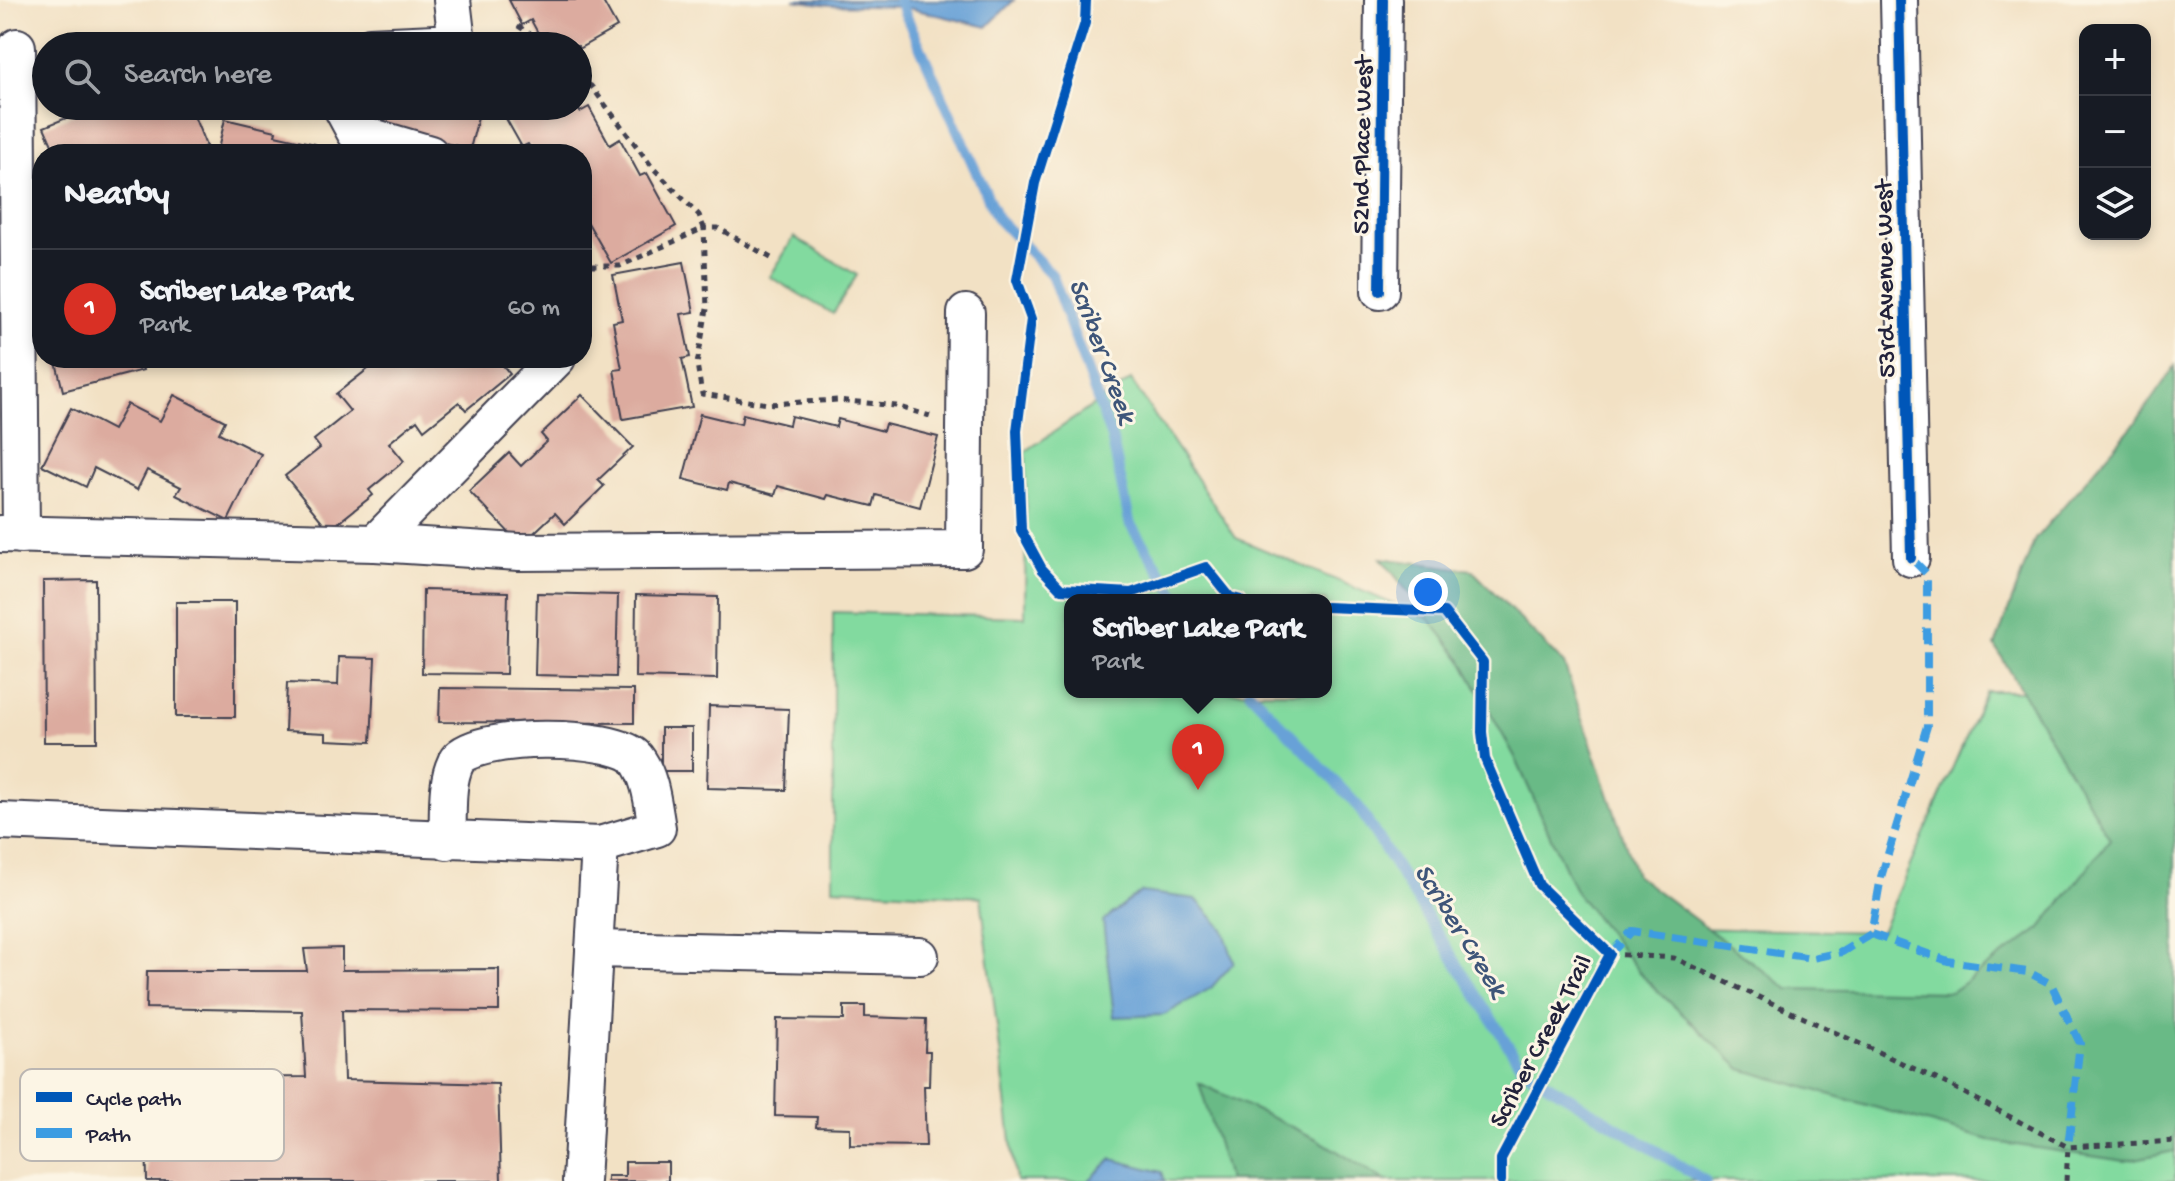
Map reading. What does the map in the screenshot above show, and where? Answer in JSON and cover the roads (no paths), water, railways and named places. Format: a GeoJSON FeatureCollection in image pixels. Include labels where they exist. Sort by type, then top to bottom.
{"type":"FeatureCollection","features":[{"type":"Feature","properties":{"kind":"street"},"geometry":{"type":"LineString","coordinates":[[452,0],[456,32]]}},
{"type":"Feature","properties":{"kind":"street","name":"52nd Place West"},"geometry":{"type":"LineString","coordinates":[[1380,291],[1383,0]]}},
{"type":"Feature","properties":{"kind":"street","name":"53rd Avenue West"},"geometry":{"type":"LineString","coordinates":[[1899,0],[1911,558]]}},
{"type":"Feature","properties":{"kind":"street"},"geometry":{"type":"LineString","coordinates":[[21,46],[11,535],[375,543],[519,552],[964,549],[966,313]]}},
{"type":"Feature","properties":{"kind":"street"},"geometry":{"type":"LineString","coordinates":[[349,120],[355,132],[396,144]]}},
{"type":"Feature","properties":{"kind":"street"},"geometry":{"type":"LineString","coordinates":[[375,543],[547,368]]}},
{"type":"Feature","properties":{"kind":"street"},"geometry":{"type":"LineString","coordinates":[[0,821],[447,841],[600,845],[657,828],[647,780],[636,757],[619,748],[577,742],[499,742],[471,748],[457,759],[450,782],[447,841]]}},
{"type":"Feature","properties":{"kind":"street"},"geometry":{"type":"LineString","coordinates":[[581,1181],[600,845]]}},
{"type":"Feature","properties":{"kind":"street"},"geometry":{"type":"LineString","coordinates":[[594,949],[920,956]]}},
{"type":"Feature","properties":{"kind":"water"},"geometry":{"type":"Polygon","coordinates":[[[794,0],[1014,0],[987,27],[904,7],[830,5],[794,0]]]}},
{"type":"Feature","properties":{"kind":"water"},"geometry":{"type":"Polygon","coordinates":[[[1141,892],[1196,899],[1223,929],[1234,962],[1211,988],[1164,1015],[1114,1017],[1103,921],[1141,892]]]}},
{"type":"Feature","properties":{"kind":"water"},"geometry":{"type":"Polygon","coordinates":[[[1112,1159],[1162,1172],[1165,1181],[1088,1181],[1112,1159]]]}},
{"type":"Feature","properties":{"kind":"waterway","name":"Scriber Creek"},"geometry":{"type":"LineString","coordinates":[[899,0],[997,218],[1052,275],[1112,439],[1130,524],[1175,594]]}},
{"type":"Feature","properties":{"kind":"waterway","name":"Scriber Creek"},"geometry":{"type":"LineString","coordinates":[[1256,698],[1357,805],[1523,1069],[1705,1181]]}},
{"type":"Feature","properties":{"kind":"place","name":"Scriber Lake Park"},"geometry":{"type":"Point","coordinates":[1198,790]}}]}
